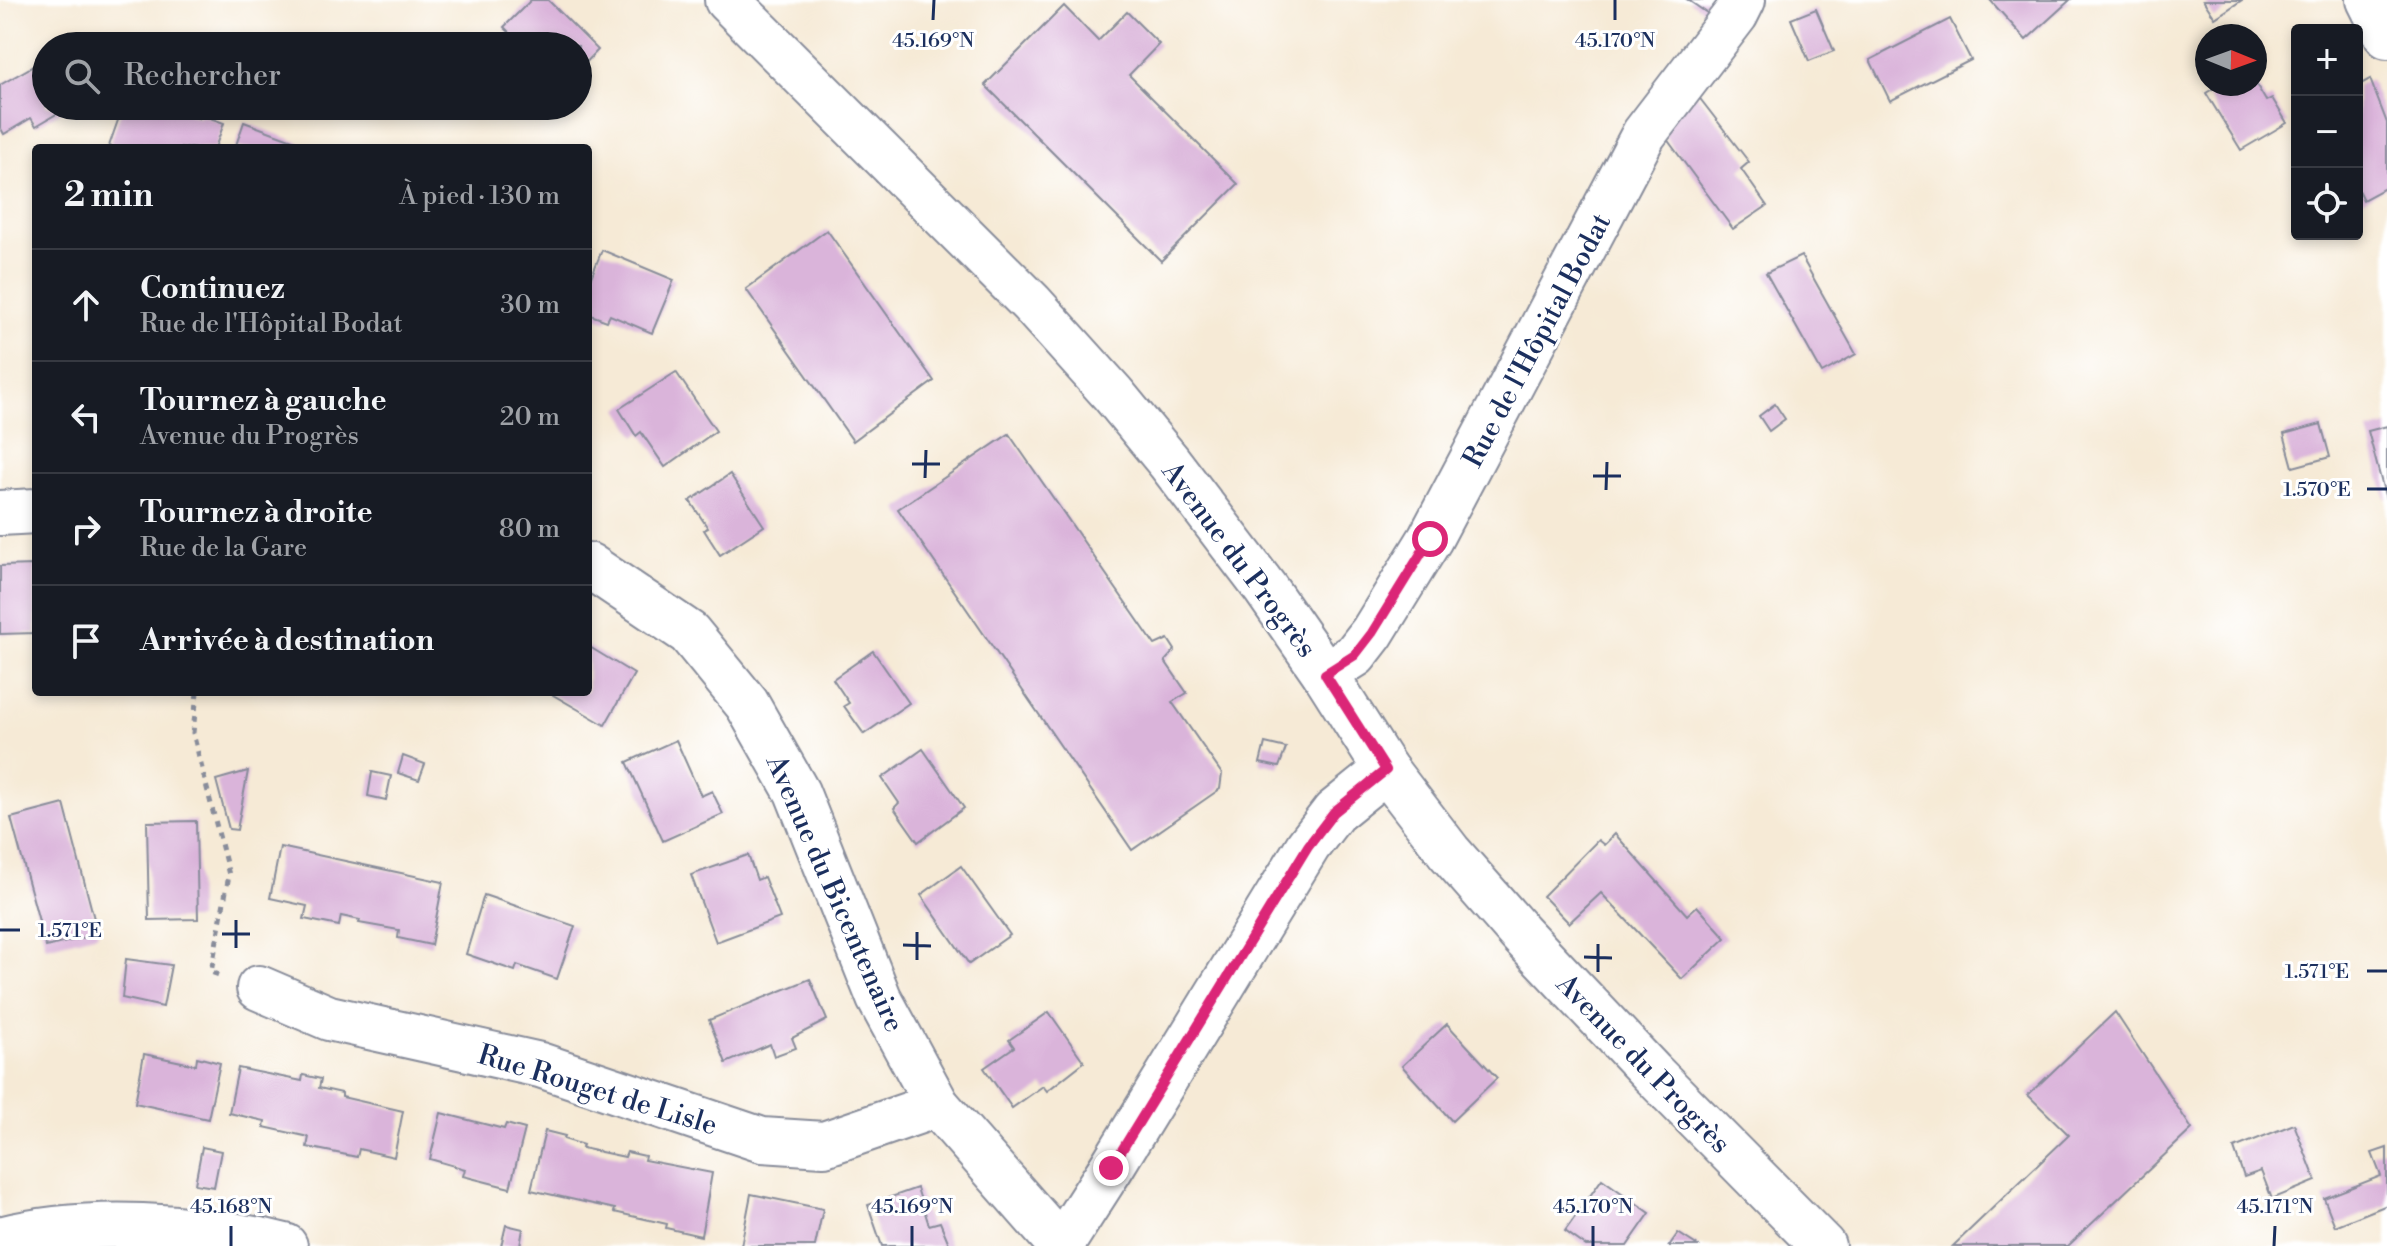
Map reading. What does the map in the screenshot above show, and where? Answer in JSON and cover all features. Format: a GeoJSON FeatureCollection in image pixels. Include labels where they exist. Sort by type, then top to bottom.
{"type":"FeatureCollection","features":[{"type":"Feature","properties":{"kind":"street","name":"Avenue du Progrès"},"geometry":{"type":"LineString","coordinates":[[727,0],[1031,303],[1113,394],[1265,588],[1386,770],[1449,852],[1519,932],[1652,1073],[1823,1246]]}},
{"type":"Feature","properties":{"kind":"street","name":"Rue de l'Hôpital Bodat"},"geometry":{"type":"LineString","coordinates":[[1325,674],[1355,655],[1381,620],[1430,539],[1644,134],[1736,14],[1743,0]]}},
{"type":"Feature","properties":{"kind":"street"},"geometry":{"type":"LineString","coordinates":[[2369,0],[2387,36]]}},
{"type":"Feature","properties":{"kind":"street"},"geometry":{"type":"LineString","coordinates":[[0,513],[32,511]]}},
{"type":"Feature","properties":{"kind":"street","name":"Avenue du Bicentenaire"},"geometry":{"type":"LineString","coordinates":[[592,568],[689,633],[747,704],[797,792],[879,998],[937,1105],[1061,1246]]}},
{"type":"Feature","properties":{"kind":"street"},"geometry":{"type":"LineString","coordinates":[[1061,1246],[1308,846],[1334,812],[1386,770]]}},
{"type":"Feature","properties":{"kind":"street","name":"Rue Rouget de Lisle"},"geometry":{"type":"LineString","coordinates":[[259,988],[329,1018],[540,1065],[762,1140],[824,1144],[937,1105]]}},
{"type":"Feature","properties":{"kind":"street"},"geometry":{"type":"LineString","coordinates":[[0,1239],[32,1231],[144,1224],[263,1240],[285,1246]]}},
{"type":"Feature","properties":{"kind":"path"},"geometry":{"type":"LineString","coordinates":[[197,696],[193,733],[229,875],[211,972],[259,988]]}},
{"type":"Feature","properties":{"kind":"building"},"geometry":{"type":"Polygon","coordinates":[[[531,0],[548,0],[580,32],[509,32],[504,27],[531,0]]]}},
{"type":"Feature","properties":{"kind":"building"},"geometry":{"type":"Polygon","coordinates":[[[1688,0],[1723,0],[1713,17],[1688,0]]]}},
{"type":"Feature","properties":{"kind":"building"},"geometry":{"type":"Polygon","coordinates":[[[1990,0],[2070,0],[2026,40],[1990,0]]]}},
{"type":"Feature","properties":{"kind":"building"},"geometry":{"type":"Polygon","coordinates":[[[2203,0],[2242,0],[2215,18],[2203,0]]]}},
{"type":"Feature","properties":{"kind":"building"},"geometry":{"type":"Polygon","coordinates":[[[1064,6],[1098,41],[1127,12],[1159,44],[1129,75],[1238,184],[1161,261],[985,85],[1064,6]]]}},
{"type":"Feature","properties":{"kind":"building"},"geometry":{"type":"Polygon","coordinates":[[[1816,9],[1834,51],[1809,61],[1791,19],[1816,9]]]}},
{"type":"Feature","properties":{"kind":"building"},"geometry":{"type":"Polygon","coordinates":[[[1950,19],[1971,60],[1890,101],[1870,60],[1950,19]]]}},
{"type":"Feature","properties":{"kind":"building"},"geometry":{"type":"Polygon","coordinates":[[[32,67],[32,120],[4,134],[0,127],[0,85],[32,67]]]}},
{"type":"Feature","properties":{"kind":"building"},"geometry":{"type":"Polygon","coordinates":[[[2370,79],[2387,123],[2387,187],[2363,200],[2363,96],[2363,83],[2370,79]]]}},
{"type":"Feature","properties":{"kind":"building"},"geometry":{"type":"Polygon","coordinates":[[[1691,87],[1749,162],[1741,169],[1767,206],[1733,229],[1661,131],[1691,87]]]}},
{"type":"Feature","properties":{"kind":"building"},"geometry":{"type":"Polygon","coordinates":[[[2208,96],[2263,96],[2266,101],[2272,98],[2287,123],[2241,150],[2208,96]]]}},
{"type":"Feature","properties":{"kind":"building"},"geometry":{"type":"Polygon","coordinates":[[[32,120],[46,120],[36,126],[32,120]]]}},
{"type":"Feature","properties":{"kind":"building"},"geometry":{"type":"Polygon","coordinates":[[[118,120],[216,120],[224,123],[216,144],[110,144],[118,120]]]}},
{"type":"Feature","properties":{"kind":"building"},"geometry":{"type":"Polygon","coordinates":[[[244,122],[303,144],[236,144],[244,122]]]}},
{"type":"Feature","properties":{"kind":"building"},"geometry":{"type":"Polygon","coordinates":[[[827,230],[934,381],[853,441],[746,289],[827,230]]]}},
{"type":"Feature","properties":{"kind":"building"},"geometry":{"type":"Polygon","coordinates":[[[602,250],[674,280],[652,333],[610,315],[607,321],[592,315],[592,275],[602,250]]]}},
{"type":"Feature","properties":{"kind":"building"},"geometry":{"type":"Polygon","coordinates":[[[1801,256],[1856,354],[1822,373],[1766,273],[1801,256]]]}},
{"type":"Feature","properties":{"kind":"building"},"geometry":{"type":"Polygon","coordinates":[[[676,372],[716,431],[665,467],[641,432],[636,436],[619,409],[676,372]]]}},
{"type":"Feature","properties":{"kind":"building"},"geometry":{"type":"Polygon","coordinates":[[[1775,404],[1785,419],[1769,431],[1759,416],[1775,404]]]}},
{"type":"Feature","properties":{"kind":"building"},"geometry":{"type":"Polygon","coordinates":[[[2321,424],[2330,457],[2293,467],[2284,434],[2321,424]]]}},
{"type":"Feature","properties":{"kind":"building"},"geometry":{"type":"Polygon","coordinates":[[[2387,426],[2387,498],[2386,499],[2368,431],[2387,426]]]}},
{"type":"Feature","properties":{"kind":"building"},"geometry":{"type":"Polygon","coordinates":[[[1009,434],[1155,645],[1168,639],[1175,650],[1165,661],[1187,693],[1172,702],[1222,774],[1220,789],[1132,850],[898,509],[1009,434]]]}},
{"type":"Feature","properties":{"kind":"building"},"geometry":{"type":"Polygon","coordinates":[[[730,474],[764,526],[720,555],[704,530],[708,528],[690,501],[730,474]]]}},
{"type":"Feature","properties":{"kind":"building"},"geometry":{"type":"Polygon","coordinates":[[[32,565],[32,633],[0,634],[0,566],[32,565]]]}},
{"type":"Feature","properties":{"kind":"building"},"geometry":{"type":"Polygon","coordinates":[[[592,648],[634,674],[605,725],[555,696],[592,696],[592,648]]]}},
{"type":"Feature","properties":{"kind":"building"},"geometry":{"type":"Polygon","coordinates":[[[873,651],[909,703],[864,734],[844,706],[849,703],[833,679],[873,651]]]}},
{"type":"Feature","properties":{"kind":"building"},"geometry":{"type":"Polygon","coordinates":[[[676,740],[701,796],[712,791],[723,814],[663,841],[627,762],[676,740]]]}},
{"type":"Feature","properties":{"kind":"building"},"geometry":{"type":"Polygon","coordinates":[[[1265,743],[1286,748],[1279,767],[1260,763],[1265,743]]]}},
{"type":"Feature","properties":{"kind":"building"},"geometry":{"type":"Polygon","coordinates":[[[923,749],[964,808],[918,842],[894,808],[899,803],[882,778],[923,749]]]}},
{"type":"Feature","properties":{"kind":"building"},"geometry":{"type":"Polygon","coordinates":[[[403,756],[425,764],[419,780],[398,773],[403,756]]]}},
{"type":"Feature","properties":{"kind":"building"},"geometry":{"type":"Polygon","coordinates":[[[248,771],[237,830],[229,829],[216,780],[248,771]]]}},
{"type":"Feature","properties":{"kind":"building"},"geometry":{"type":"Polygon","coordinates":[[[372,772],[391,776],[386,800],[368,796],[372,772]]]}},
{"type":"Feature","properties":{"kind":"building"},"geometry":{"type":"Polygon","coordinates":[[[64,804],[98,934],[46,947],[11,818],[64,804]]]}},
{"type":"Feature","properties":{"kind":"building"},"geometry":{"type":"Polygon","coordinates":[[[196,821],[198,919],[149,920],[147,822],[196,821]]]}},
{"type":"Feature","properties":{"kind":"building"},"geometry":{"type":"Polygon","coordinates":[[[1615,834],[1687,915],[1697,906],[1726,938],[1682,979],[1601,893],[1569,923],[1543,896],[1598,840],[1604,845],[1615,834]]]}},
{"type":"Feature","properties":{"kind":"building"},"geometry":{"type":"Polygon","coordinates":[[[280,847],[443,882],[431,945],[398,938],[399,930],[359,923],[360,920],[341,916],[339,926],[304,919],[307,906],[270,898],[280,847]]]}},
{"type":"Feature","properties":{"kind":"building"},"geometry":{"type":"Polygon","coordinates":[[[748,855],[757,880],[764,877],[780,918],[716,942],[691,875],[748,855]]]}},
{"type":"Feature","properties":{"kind":"building"},"geometry":{"type":"Polygon","coordinates":[[[961,866],[1010,935],[969,964],[921,895],[961,866]]]}},
{"type":"Feature","properties":{"kind":"building"},"geometry":{"type":"Polygon","coordinates":[[[484,895],[575,926],[557,979],[517,965],[515,971],[466,954],[484,895]]]}},
{"type":"Feature","properties":{"kind":"building"},"geometry":{"type":"Polygon","coordinates":[[[126,959],[171,965],[163,1007],[122,998],[126,959]]]}},
{"type":"Feature","properties":{"kind":"building"},"geometry":{"type":"Polygon","coordinates":[[[810,979],[827,1020],[792,1038],[796,1048],[774,1056],[770,1044],[726,1063],[709,1020],[810,979]]]}},
{"type":"Feature","properties":{"kind":"building"},"geometry":{"type":"Polygon","coordinates":[[[1049,1012],[1084,1062],[1047,1091],[1043,1086],[1012,1108],[984,1068],[1014,1047],[1009,1040],[1049,1012]]]}},
{"type":"Feature","properties":{"kind":"building"},"geometry":{"type":"Polygon","coordinates":[[[2115,1012],[2192,1129],[2068,1246],[1953,1246],[2069,1135],[2028,1095],[2115,1012]]]}},
{"type":"Feature","properties":{"kind":"building"},"geometry":{"type":"Polygon","coordinates":[[[1447,1024],[1497,1078],[1452,1121],[1402,1066],[1447,1024]]]}},
{"type":"Feature","properties":{"kind":"building"},"geometry":{"type":"Polygon","coordinates":[[[144,1054],[196,1065],[197,1057],[220,1063],[208,1119],[135,1103],[144,1054]]]}},
{"type":"Feature","properties":{"kind":"building"},"geometry":{"type":"Polygon","coordinates":[[[238,1068],[302,1081],[303,1075],[321,1079],[319,1088],[342,1093],[342,1097],[403,1111],[394,1157],[359,1149],[357,1157],[307,1147],[309,1137],[264,1127],[265,1121],[229,1113],[238,1068]]]}},
{"type":"Feature","properties":{"kind":"building"},"geometry":{"type":"Polygon","coordinates":[[[441,1113],[504,1129],[506,1124],[525,1129],[510,1188],[463,1176],[465,1169],[430,1159],[441,1113]]]}},
{"type":"Feature","properties":{"kind":"building"},"geometry":{"type":"Polygon","coordinates":[[[2294,1124],[2316,1181],[2272,1199],[2261,1171],[2244,1177],[2234,1148],[2294,1124]]]}},
{"type":"Feature","properties":{"kind":"building"},"geometry":{"type":"Polygon","coordinates":[[[545,1131],[565,1136],[564,1139],[583,1145],[582,1148],[625,1157],[627,1152],[645,1156],[644,1160],[712,1173],[701,1236],[666,1228],[667,1224],[614,1212],[615,1209],[531,1190],[545,1131]]]}},
{"type":"Feature","properties":{"kind":"building"},"geometry":{"type":"Polygon","coordinates":[[[202,1147],[221,1151],[214,1187],[195,1184],[202,1147]]]}},
{"type":"Feature","properties":{"kind":"building"},"geometry":{"type":"Polygon","coordinates":[[[2387,1148],[2387,1205],[2335,1226],[2324,1198],[2381,1176],[2372,1153],[2387,1148]]]}},
{"type":"Feature","properties":{"kind":"building"},"geometry":{"type":"Polygon","coordinates":[[[1602,1179],[1650,1213],[1627,1246],[1586,1246],[1565,1231],[1602,1179]]]}},
{"type":"Feature","properties":{"kind":"building"},"geometry":{"type":"Polygon","coordinates":[[[917,1188],[929,1225],[940,1222],[950,1246],[882,1246],[868,1205],[917,1188]]]}},
{"type":"Feature","properties":{"kind":"building"},"geometry":{"type":"Polygon","coordinates":[[[751,1194],[823,1209],[815,1246],[741,1246],[751,1194]]]}},
{"type":"Feature","properties":{"kind":"building"},"geometry":{"type":"Polygon","coordinates":[[[506,1225],[523,1229],[520,1246],[501,1246],[506,1225]]]}},
{"type":"Feature","properties":{"kind":"building"},"geometry":{"type":"Polygon","coordinates":[[[1678,1233],[1698,1246],[1669,1246],[1678,1233]]]}},
{"type":"Feature","properties":{"kind":"route"},"geometry":{"type":"LineString","coordinates":[[1111,1168],[1308,846],[1334,812],[1386,770],[1325,674],[1355,655],[1430,539]]}}]}
